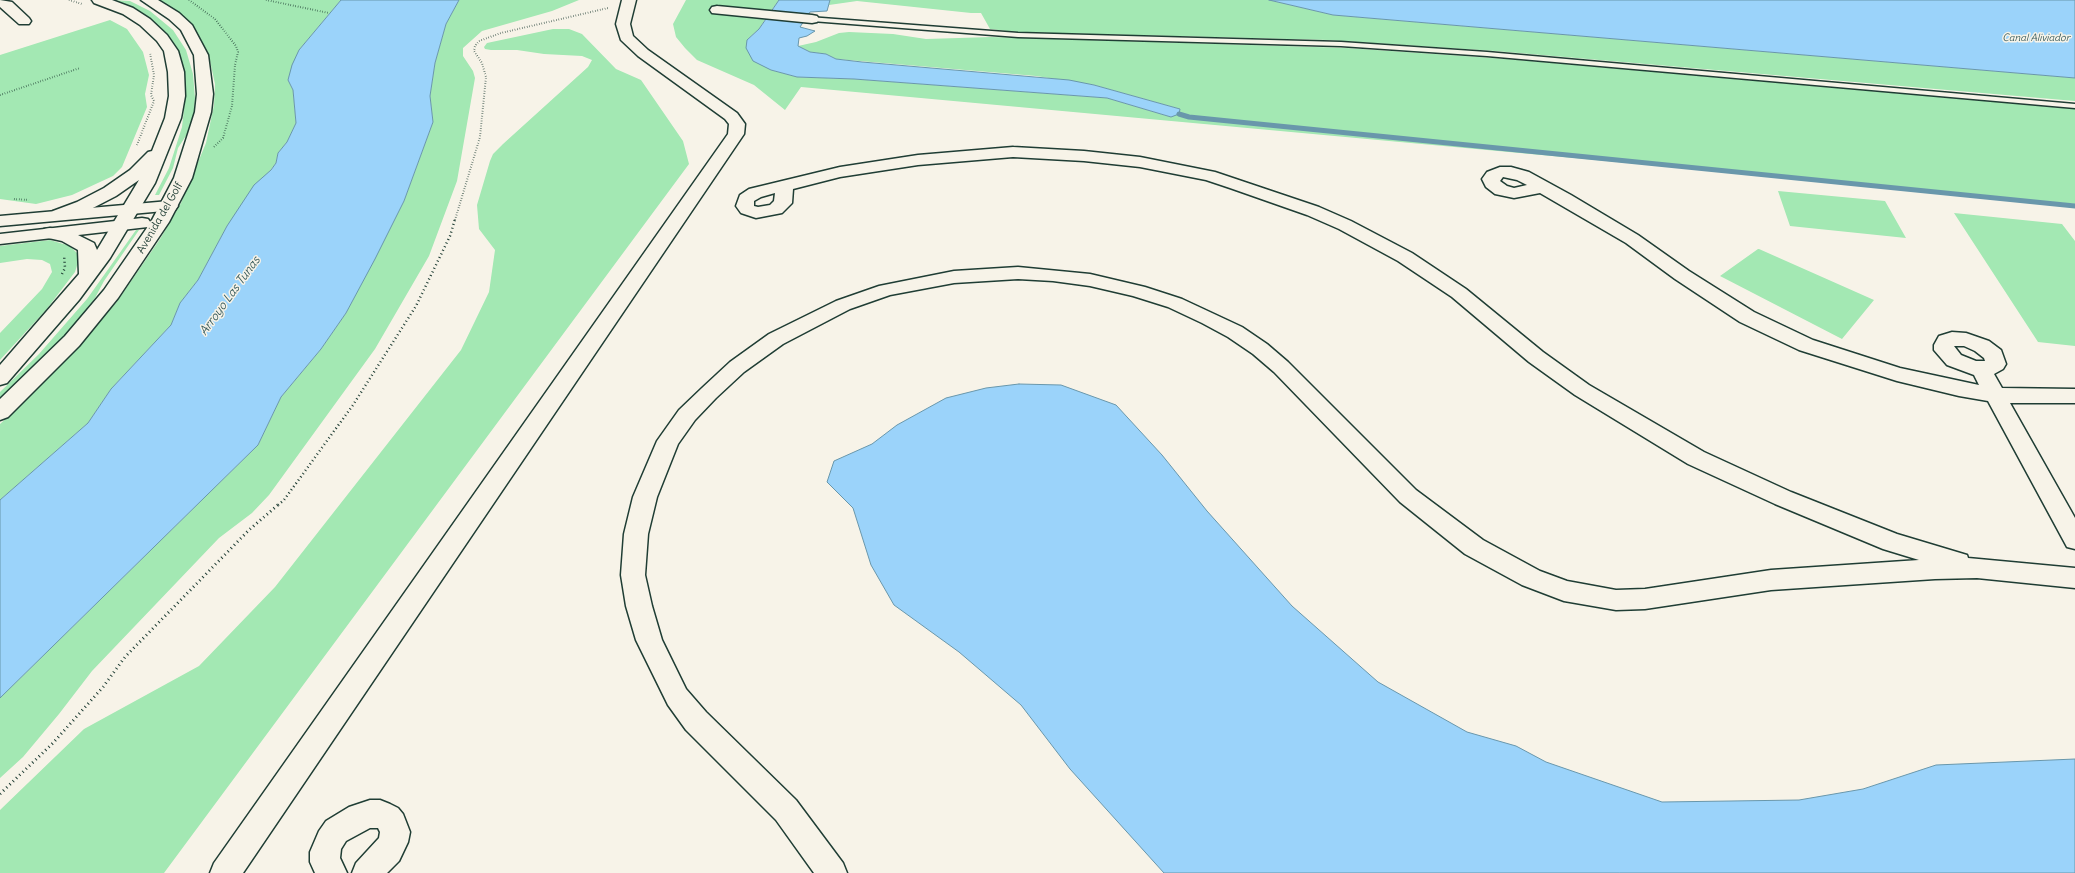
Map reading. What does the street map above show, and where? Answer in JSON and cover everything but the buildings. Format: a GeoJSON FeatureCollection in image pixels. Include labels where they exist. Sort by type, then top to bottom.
{"type":"FeatureCollection","features":[{"type":"Feature","properties":{"kind":"street","name":"Avenida del Golf"},"geometry":{"type":"LineString","coordinates":[[0,412],[72,340],[127,272],[160,222],[183,178],[203,112],[205,94],[201,55],[186,28],[174,16],[148,0]]}},
{"type":"Feature","properties":{"kind":"street"},"geometry":{"type":"LineString","coordinates":[[0,2],[7,5],[24,20]]}},
{"type":"Feature","properties":{"kind":"street"},"geometry":{"type":"LineString","coordinates":[[0,378],[34,340],[102,258],[132,209],[162,148],[173,118],[177,96],[176,72],[171,51],[162,38],[145,22],[128,11],[93,2]]}},
{"type":"Feature","properties":{"kind":"street"},"geometry":{"type":"LineString","coordinates":[[225,873],[736,134],[737,124],[731,116],[643,53],[626,37],[623,24],[628,2]]}},
{"type":"Feature","properties":{"kind":"street"},"geometry":{"type":"LineString","coordinates":[[717,10],[812,19]]}},
{"type":"Feature","properties":{"kind":"street"},"geometry":{"type":"LineString","coordinates":[[59,215],[83,206],[110,192],[136,174],[162,148]]}},
{"type":"Feature","properties":{"kind":"street"},"geometry":{"type":"LineString","coordinates":[[784,187],[840,172],[876,165],[975,154],[1013,152],[1084,156],[1140,162],[1209,176],[1236,184],[1313,211],[1345,225],[1405,257],[1459,293],[1536,357],[1582,390],[1696,458],[1776,495],[1891,542],[1977,568]]}},
{"type":"Feature","properties":{"kind":"street"},"geometry":{"type":"LineString","coordinates":[[1542,187],[1632,239],[1682,275],[1747,317],[1806,345],[1896,374],[1959,389],[1996,395],[2075,396]]}},
{"type":"Feature","properties":{"kind":"street"},"geometry":{"type":"LineString","coordinates":[[0,221],[168,206]]}},
{"type":"Feature","properties":{"kind":"street"},"geometry":{"type":"LineString","coordinates":[[0,239],[160,222]]}},
{"type":"Feature","properties":{"kind":"street"},"geometry":{"type":"LineString","coordinates":[[50,233],[68,237],[87,247],[89,262],[88,274]]}},
{"type":"Feature","properties":{"kind":"street"},"geometry":{"type":"LineString","coordinates":[[832,873],[786,810],[696,721],[677,697],[648,640],[639,606],[633,575],[636,534],[645,498],[668,441],[687,415],[709,393],[737,367],[776,339],[843,305],[886,290],[954,277],[1018,273],[1053,276],[1090,280],[1138,291],[1209,318],[1235,332],[1281,367],[1408,496],[1444,525],[1474,547],[1518,572],[1564,591],[1584,596],[1616,600],[1645,599],[1771,580],[1855,573],[1977,568],[2075,578]]}},
{"type":"Feature","properties":{"kind":"street"},"geometry":{"type":"LineString","coordinates":[[1980,369],[1996,395],[2075,540]]}},
{"type":"Feature","properties":{"kind":"street"},"geometry":{"type":"LineString","coordinates":[[332,873],[325,862],[325,852],[329,841],[336,831],[358,816],[380,814],[388,818],[393,824],[395,832],[393,842],[388,851],[367,873]]}},
{"type":"Feature","properties":{"kind":"lane"},"geometry":{"type":"LineString","coordinates":[[812,19],[1018,35],[1341,44],[2075,106]]}},
{"type":"Feature","properties":{"kind":"path"},"geometry":{"type":"LineString","coordinates":[[69,0],[93,2]]}},
{"type":"Feature","properties":{"kind":"path"},"geometry":{"type":"LineString","coordinates":[[266,0],[329,13]]}},
{"type":"Feature","properties":{"kind":"path"},"geometry":{"type":"LineString","coordinates":[[0,794],[54,744],[103,687],[125,657],[249,530],[284,500],[353,405],[378,366],[416,306],[450,236],[468,177],[480,136],[486,77],[482,63],[474,51],[475,46],[480,41],[501,33],[628,2]]}},
{"type":"Feature","properties":{"kind":"path"},"geometry":{"type":"LineString","coordinates":[[135,148],[154,101],[151,95],[154,75],[148,48]]}},
{"type":"Feature","properties":{"kind":"path"},"geometry":{"type":"LineString","coordinates":[[0,95],[80,68]]}},
{"type":"Feature","properties":{"kind":"path"},"geometry":{"type":"LineString","coordinates":[[14,199],[29,200]]}},
{"type":"Feature","properties":{"kind":"path"},"geometry":{"type":"LineString","coordinates":[[59,280],[65,268],[64,255],[60,251]]}},
{"type":"Feature","properties":{"kind":"green space"},"geometry":{"type":"Polygon","coordinates":[[[111,0],[130,1],[150,11],[173,30],[186,50],[193,74],[195,98],[193,125],[178,148],[173,168],[159,195],[155,195],[169,168],[182,127],[185,100],[185,76],[179,53],[165,32],[142,13],[111,0]]]}},
{"type":"Feature","properties":{"kind":"green space"},"geometry":{"type":"Polygon","coordinates":[[[157,0],[341,0],[299,50],[288,80],[293,90],[296,123],[287,142],[278,153],[276,163],[227,226],[198,280],[180,303],[171,325],[111,389],[88,423],[0,500],[0,424],[29,397],[116,303],[160,239],[181,203],[206,143],[214,105],[215,84],[208,52],[189,22],[157,0]]]}},
{"type":"Feature","properties":{"kind":"green space"},"geometry":{"type":"Polygon","coordinates":[[[459,0],[579,0],[552,11],[482,31],[463,48],[463,56],[473,71],[475,78],[457,181],[429,256],[375,349],[269,495],[252,513],[219,538],[92,671],[23,757],[0,778],[0,698],[258,445],[281,397],[321,349],[346,313],[404,201],[433,122],[430,96],[435,63],[446,24],[459,0]]]}},
{"type":"Feature","properties":{"kind":"green space"},"geometry":{"type":"Polygon","coordinates":[[[686,0],[779,0],[771,11],[717,6],[712,12],[766,18],[759,29],[747,40],[771,70],[797,77],[854,79],[1107,98],[1171,117],[1180,109],[1094,85],[1036,76],[836,59],[826,54],[810,52],[798,46],[816,42],[839,33],[849,32],[893,34],[926,39],[991,37],[1347,48],[1507,59],[2075,109],[2075,204],[801,87],[785,110],[754,85],[697,60],[685,48],[676,37],[673,24],[686,0]]]}},
{"type":"Feature","properties":{"kind":"green space"},"geometry":{"type":"Polygon","coordinates":[[[830,0],[1269,0],[1333,15],[2075,78],[2075,101],[1495,51],[1328,40],[1016,32],[990,29],[981,13],[857,1],[829,5],[830,0]]]}},
{"type":"Feature","properties":{"kind":"green space"},"geometry":{"type":"Polygon","coordinates":[[[110,20],[127,29],[143,52],[149,75],[145,94],[147,107],[122,167],[113,176],[72,195],[36,204],[0,199],[0,55],[110,20]]]}},
{"type":"Feature","properties":{"kind":"green space"},"geometry":{"type":"Polygon","coordinates":[[[553,29],[569,29],[582,34],[616,69],[641,80],[683,141],[689,164],[164,873],[0,873],[0,810],[84,729],[199,666],[275,587],[461,350],[489,292],[495,250],[479,229],[477,205],[493,154],[588,67],[592,60],[582,56],[544,54],[517,50],[491,50],[485,49],[484,47],[487,43],[553,29]]]}},
{"type":"Feature","properties":{"kind":"green space"},"geometry":{"type":"Polygon","coordinates":[[[1778,191],[1885,201],[1906,238],[1790,226],[1778,191]]]}},
{"type":"Feature","properties":{"kind":"green space"},"geometry":{"type":"Polygon","coordinates":[[[1954,213],[2062,224],[2075,241],[2075,346],[2038,342],[1954,213]]]}},
{"type":"Feature","properties":{"kind":"green space"},"geometry":{"type":"Polygon","coordinates":[[[136,230],[139,230],[104,281],[95,298],[52,353],[0,404],[0,392],[39,354],[87,299],[136,230]]]}},
{"type":"Feature","properties":{"kind":"green space"},"geometry":{"type":"Polygon","coordinates":[[[50,240],[70,246],[80,256],[75,272],[46,310],[0,360],[0,333],[42,289],[52,272],[50,264],[42,260],[27,259],[0,263],[0,246],[50,240]]]}},
{"type":"Feature","properties":{"kind":"green space"},"geometry":{"type":"Polygon","coordinates":[[[1758,249],[1874,300],[1842,339],[1720,276],[1758,249]]]}},
{"type":"Feature","properties":{"kind":"water","name":"Arroyo Las Tunas"},"geometry":{"type":"Polygon","coordinates":[[[341,0],[459,0],[446,24],[435,63],[430,96],[433,122],[404,201],[346,313],[321,349],[281,397],[258,445],[0,698],[0,500],[88,423],[111,389],[171,325],[180,303],[198,280],[227,226],[254,185],[271,170],[276,163],[278,153],[287,142],[296,123],[293,90],[288,80],[292,65],[299,50],[341,0]]]}},
{"type":"Feature","properties":{"kind":"water"},"geometry":{"type":"Polygon","coordinates":[[[779,0],[830,0],[827,11],[810,12],[800,27],[815,31],[807,36],[799,38],[798,46],[810,52],[826,54],[836,59],[862,62],[1069,80],[1094,85],[1180,109],[1179,114],[1171,117],[1107,98],[854,79],[797,77],[771,70],[753,61],[746,48],[747,40],[759,29],[779,0]]]}},
{"type":"Feature","properties":{"kind":"water","name":"Canal Aliviador"},"geometry":{"type":"Polygon","coordinates":[[[1269,0],[2075,0],[2075,78],[1333,15],[1269,0]]]}},
{"type":"Feature","properties":{"kind":"water"},"geometry":{"type":"Polygon","coordinates":[[[1019,384],[1061,385],[1116,405],[1162,455],[1207,511],[1292,606],[1378,682],[1467,732],[1516,746],[1546,762],[1662,802],[1799,800],[1863,789],[1936,765],[2075,759],[2075,873],[1164,873],[1070,769],[1021,705],[959,652],[894,605],[871,565],[853,508],[827,482],[834,461],[872,444],[897,425],[946,398],[986,388],[1019,384]]]}},
{"type":"Feature","properties":{"kind":"waterway"},"geometry":{"type":"LineString","coordinates":[[1179,114],[1189,117],[2075,206]]}}]}
